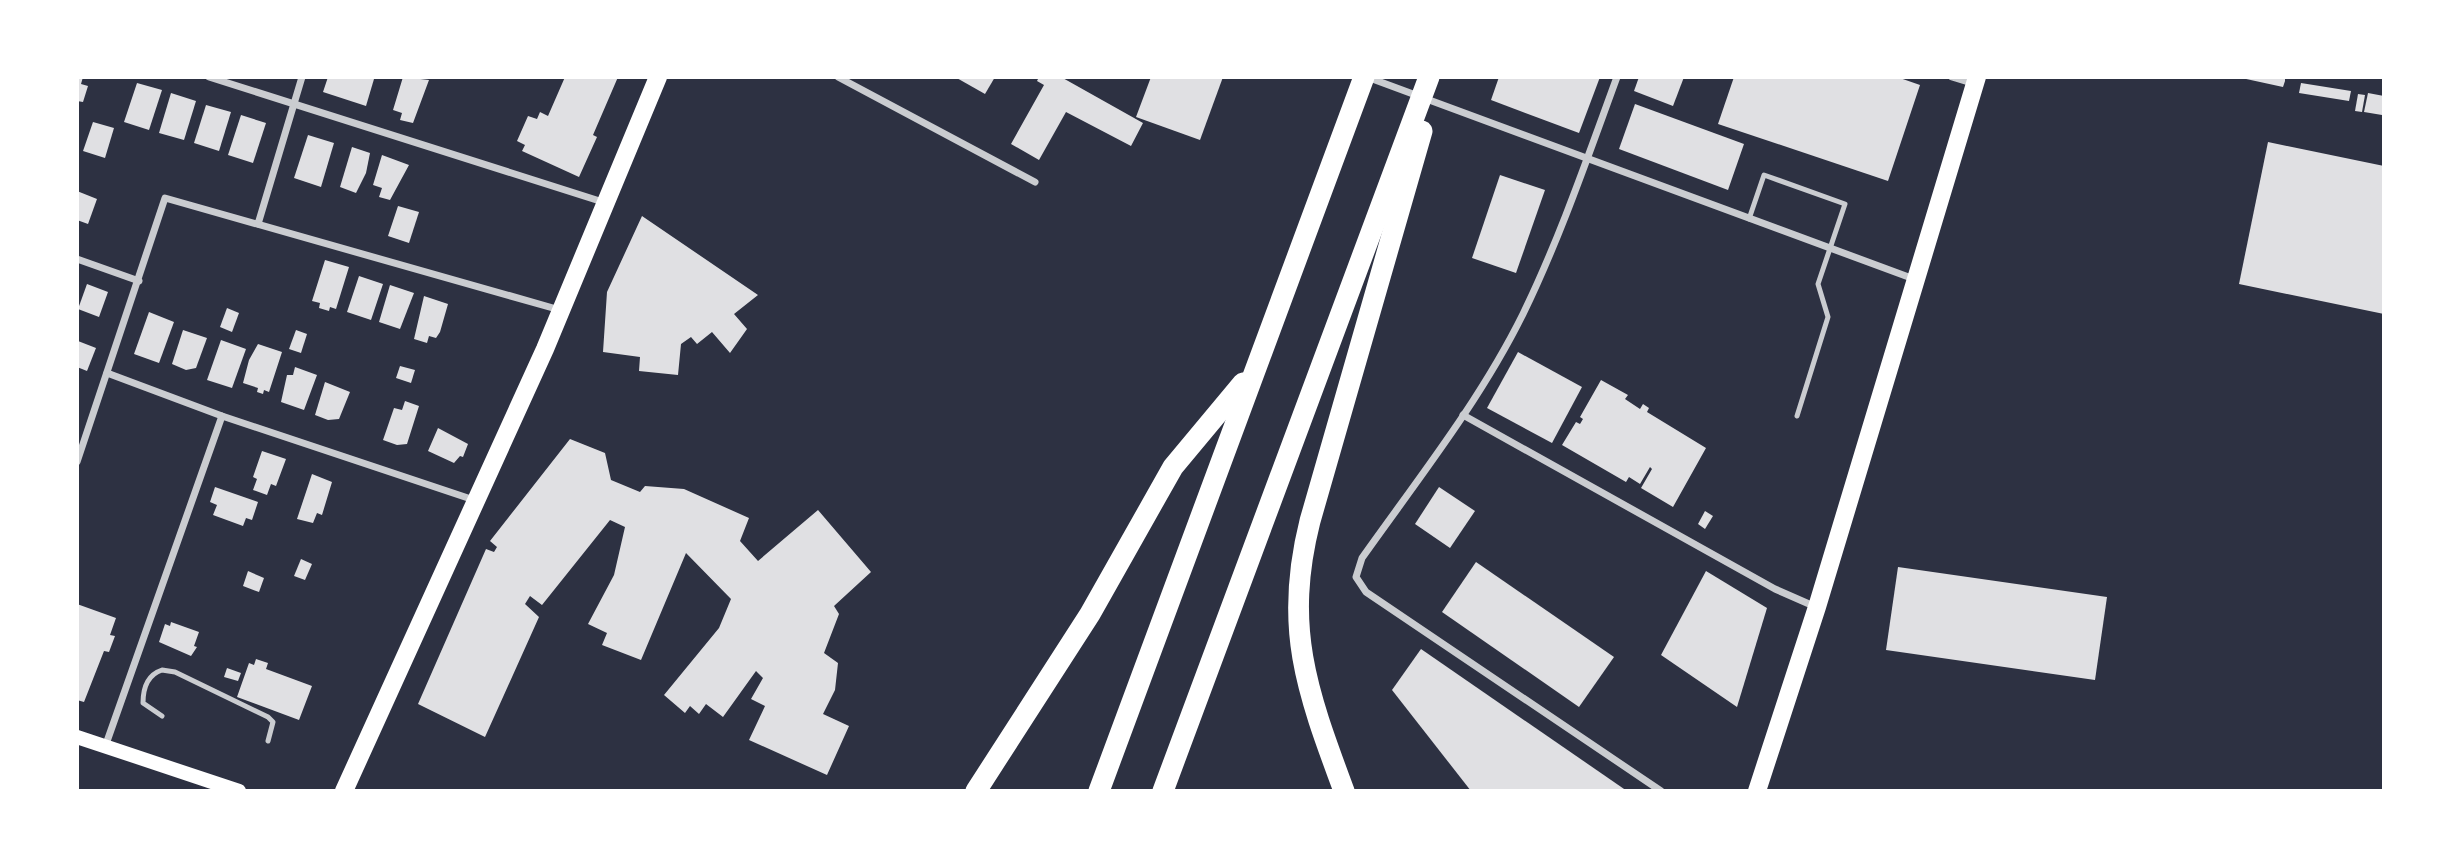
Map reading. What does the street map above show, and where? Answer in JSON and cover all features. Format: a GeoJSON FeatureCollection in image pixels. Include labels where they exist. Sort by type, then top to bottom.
{"type":"FeatureCollection","features":[{"type":"Feature","properties":{"kind":"highway"},"geometry":{"type":"LineString","coordinates":[[1098,791],[1253,371],[1366,77]]}},
{"type":"Feature","properties":{"kind":"highway"},"geometry":{"type":"LineString","coordinates":[[1344,791],[1315,713],[1303,667],[1297,622],[1301,558],[1432,78]]}},
{"type":"Feature","properties":{"kind":"highway"},"geometry":{"type":"LineString","coordinates":[[1163,791],[1418,123]]}},
{"type":"Feature","properties":{"kind":"highway"},"geometry":{"type":"LineString","coordinates":[[976,791],[1096,603],[1173,467],[1253,371]]}},
{"type":"Feature","properties":{"kind":"highway"},"geometry":{"type":"LineString","coordinates":[[1315,713],[1360,791]]}},
{"type":"Feature","properties":{"kind":"main road"},"geometry":{"type":"LineString","coordinates":[[344,791],[560,311],[658,77]]}},
{"type":"Feature","properties":{"kind":"main road"},"geometry":{"type":"LineString","coordinates":[[1757,791],[1816,607],[1976,80]]}},
{"type":"Feature","properties":{"kind":"main road"},"geometry":{"type":"LineString","coordinates":[[77,737],[239,791]]}},
{"type":"Feature","properties":{"kind":"street"},"geometry":{"type":"LineString","coordinates":[[209,77],[606,203]]}},
{"type":"Feature","properties":{"kind":"street"},"geometry":{"type":"LineString","coordinates":[[258,224],[302,77]]}},
{"type":"Feature","properties":{"kind":"street"},"geometry":{"type":"LineString","coordinates":[[1366,77],[1914,279]]}},
{"type":"Feature","properties":{"kind":"street"},"geometry":{"type":"LineString","coordinates":[[1617,77],[1588,158],[1522,316],[1463,415],[1358,565],[1358,584],[1661,791]]}},
{"type":"Feature","properties":{"kind":"street"},"geometry":{"type":"LineString","coordinates":[[1952,77],[1976,80]]}},
{"type":"Feature","properties":{"kind":"street"},"geometry":{"type":"LineString","coordinates":[[843,78],[1035,182]]}},
{"type":"Feature","properties":{"kind":"street"},"geometry":{"type":"LineString","coordinates":[[77,462],[165,198],[560,311]]}},
{"type":"Feature","properties":{"kind":"street"},"geometry":{"type":"LineString","coordinates":[[77,258],[139,281]]}},
{"type":"Feature","properties":{"kind":"street"},"geometry":{"type":"LineString","coordinates":[[107,373],[222,416],[474,500]]}},
{"type":"Feature","properties":{"kind":"street"},"geometry":{"type":"LineString","coordinates":[[1463,415],[1774,589],[1816,607]]}},
{"type":"Feature","properties":{"kind":"street"},"geometry":{"type":"LineString","coordinates":[[105,747],[222,416]]}},
{"type":"Feature","properties":{"kind":"street"},"geometry":{"type":"LineString","coordinates":[[77,434],[86,437]]}},
{"type":"Feature","properties":{"kind":"lane"},"geometry":{"type":"LineString","coordinates":[[1749,219],[1764,175],[1845,204],[1818,284],[1828,317],[1797,416]]}},
{"type":"Feature","properties":{"kind":"lane"},"geometry":{"type":"LineString","coordinates":[[162,716],[149,710],[143,703],[143,690],[148,680],[162,670],[176,672],[268,717],[273,722],[268,741]]}},
{"type":"Feature","properties":{"kind":"building"},"geometry":{"type":"Polygon","coordinates":[[[77,77],[83,77],[81,84],[88,86],[83,102],[77,101],[77,77]]]}},
{"type":"Feature","properties":{"kind":"building"},"geometry":{"type":"Polygon","coordinates":[[[328,77],[374,79],[366,106],[323,92],[328,77]]]}},
{"type":"Feature","properties":{"kind":"building"},"geometry":{"type":"Polygon","coordinates":[[[403,77],[429,80],[413,123],[400,120],[402,113],[393,110],[403,77]]]}},
{"type":"Feature","properties":{"kind":"building"},"geometry":{"type":"Polygon","coordinates":[[[565,77],[618,77],[593,135],[597,137],[579,177],[522,151],[525,145],[517,141],[528,116],[537,119],[540,112],[548,116],[565,77]]]}},
{"type":"Feature","properties":{"kind":"building"},"geometry":{"type":"Polygon","coordinates":[[[955,77],[995,77],[985,94],[955,77]]]}},
{"type":"Feature","properties":{"kind":"building"},"geometry":{"type":"Polygon","coordinates":[[[1039,77],[1061,77],[1143,123],[1131,146],[1066,112],[1039,160],[1011,144],[1044,85],[1037,81],[1039,77]]]}},
{"type":"Feature","properties":{"kind":"building"},"geometry":{"type":"Polygon","coordinates":[[[1151,77],[1223,77],[1200,140],[1136,117],[1151,77]]]}},
{"type":"Feature","properties":{"kind":"building"},"geometry":{"type":"Polygon","coordinates":[[[1499,77],[1600,77],[1579,133],[1491,100],[1499,77]]]}},
{"type":"Feature","properties":{"kind":"building"},"geometry":{"type":"Polygon","coordinates":[[[1639,77],[1684,77],[1673,106],[1634,91],[1639,77]]]}},
{"type":"Feature","properties":{"kind":"building"},"geometry":{"type":"Polygon","coordinates":[[[1734,77],[1897,77],[1920,85],[1888,181],[1718,124],[1734,77]]]}},
{"type":"Feature","properties":{"kind":"building"},"geometry":{"type":"Polygon","coordinates":[[[2237,77],[2285,77],[2285,81],[2283,87],[2237,77]]]}},
{"type":"Feature","properties":{"kind":"building"},"geometry":{"type":"Polygon","coordinates":[[[137,83],[162,90],[149,130],[124,122],[137,83]]]}},
{"type":"Feature","properties":{"kind":"building"},"geometry":{"type":"Polygon","coordinates":[[[2301,83],[2351,91],[2349,101],[2299,93],[2301,83]]]}},
{"type":"Feature","properties":{"kind":"building"},"geometry":{"type":"Polygon","coordinates":[[[171,93],[196,101],[184,140],[159,133],[171,93]]]}},
{"type":"Feature","properties":{"kind":"building"},"geometry":{"type":"Polygon","coordinates":[[[2368,93],[2384,96],[2382,115],[2364,112],[2368,93]]]}},
{"type":"Feature","properties":{"kind":"building"},"geometry":{"type":"Polygon","coordinates":[[[2358,94],[2365,95],[2362,112],[2355,111],[2358,94]]]}},
{"type":"Feature","properties":{"kind":"building"},"geometry":{"type":"Polygon","coordinates":[[[1635,104],[1744,144],[1728,190],[1619,149],[1635,104]]]}},
{"type":"Feature","properties":{"kind":"building"},"geometry":{"type":"Polygon","coordinates":[[[206,105],[231,112],[219,151],[194,143],[206,105]]]}},
{"type":"Feature","properties":{"kind":"building"},"geometry":{"type":"Polygon","coordinates":[[[241,115],[266,123],[253,163],[228,155],[241,115]]]}},
{"type":"Feature","properties":{"kind":"building"},"geometry":{"type":"Polygon","coordinates":[[[93,122],[114,128],[105,158],[83,151],[93,122]]]}},
{"type":"Feature","properties":{"kind":"building"},"geometry":{"type":"Polygon","coordinates":[[[308,135],[334,143],[321,187],[294,178],[308,135]]]}},
{"type":"Feature","properties":{"kind":"building"},"geometry":{"type":"Polygon","coordinates":[[[2268,142],[2384,166],[2384,314],[2239,284],[2268,142]]]}},
{"type":"Feature","properties":{"kind":"building"},"geometry":{"type":"Polygon","coordinates":[[[352,147],[370,153],[366,173],[356,193],[340,187],[352,147]]]}},
{"type":"Feature","properties":{"kind":"building"},"geometry":{"type":"Polygon","coordinates":[[[382,155],[409,165],[390,200],[379,197],[382,188],[373,185],[382,155]]]}},
{"type":"Feature","properties":{"kind":"building"},"geometry":{"type":"Polygon","coordinates":[[[1500,175],[1545,190],[1516,273],[1472,258],[1500,175]]]}},
{"type":"Feature","properties":{"kind":"building"},"geometry":{"type":"Polygon","coordinates":[[[77,191],[97,199],[88,224],[77,220],[77,191]]]}},
{"type":"Feature","properties":{"kind":"building"},"geometry":{"type":"Polygon","coordinates":[[[398,206],[419,212],[409,243],[388,236],[398,206]]]}},
{"type":"Feature","properties":{"kind":"building"},"geometry":{"type":"Polygon","coordinates":[[[642,216],[758,295],[734,314],[747,329],[730,353],[712,332],[697,344],[691,337],[681,344],[678,375],[639,371],[640,357],[603,352],[607,292],[642,216]]]}},
{"type":"Feature","properties":{"kind":"building"},"geometry":{"type":"Polygon","coordinates":[[[325,260],[349,267],[336,309],[330,307],[329,311],[319,308],[320,303],[312,301],[325,260]]]}},
{"type":"Feature","properties":{"kind":"building"},"geometry":{"type":"Polygon","coordinates":[[[359,276],[383,284],[371,320],[347,312],[359,276]]]}},
{"type":"Feature","properties":{"kind":"building"},"geometry":{"type":"Polygon","coordinates":[[[87,284],[108,292],[99,317],[78,309],[87,284]]]}},
{"type":"Feature","properties":{"kind":"building"},"geometry":{"type":"Polygon","coordinates":[[[390,285],[414,293],[400,329],[379,322],[390,285]]]}},
{"type":"Feature","properties":{"kind":"building"},"geometry":{"type":"Polygon","coordinates":[[[424,296],[448,304],[440,332],[436,338],[429,336],[427,343],[414,339],[424,296]]]}},
{"type":"Feature","properties":{"kind":"building"},"geometry":{"type":"Polygon","coordinates":[[[227,308],[239,313],[232,332],[220,327],[227,308]]]}},
{"type":"Feature","properties":{"kind":"building"},"geometry":{"type":"Polygon","coordinates":[[[149,312],[174,322],[159,363],[134,354],[149,312]]]}},
{"type":"Feature","properties":{"kind":"building"},"geometry":{"type":"Polygon","coordinates":[[[183,330],[207,338],[196,368],[186,370],[172,364],[183,330]]]}},
{"type":"Feature","properties":{"kind":"building"},"geometry":{"type":"Polygon","coordinates":[[[296,330],[307,334],[301,353],[289,349],[296,330]]]}},
{"type":"Feature","properties":{"kind":"building"},"geometry":{"type":"Polygon","coordinates":[[[221,340],[246,349],[232,388],[207,380],[221,340]]]}},
{"type":"Feature","properties":{"kind":"building"},"geometry":{"type":"Polygon","coordinates":[[[78,341],[96,348],[87,371],[77,367],[78,341]]]}},
{"type":"Feature","properties":{"kind":"building"},"geometry":{"type":"Polygon","coordinates":[[[258,344],[282,352],[269,392],[264,390],[263,394],[257,392],[258,388],[243,383],[249,360],[258,344]]]}},
{"type":"Feature","properties":{"kind":"building"},"geometry":{"type":"Polygon","coordinates":[[[1518,352],[1582,387],[1552,443],[1487,408],[1518,352]]]}},
{"type":"Feature","properties":{"kind":"building"},"geometry":{"type":"Polygon","coordinates":[[[400,366],[415,370],[411,383],[396,378],[400,366]]]}},
{"type":"Feature","properties":{"kind":"building"},"geometry":{"type":"Polygon","coordinates":[[[295,367],[317,375],[304,410],[281,402],[287,375],[293,375],[295,367]]]}},
{"type":"Feature","properties":{"kind":"building"},"geometry":{"type":"Polygon","coordinates":[[[1601,380],[1628,395],[1625,399],[1640,409],[1643,404],[1649,408],[1647,412],[1706,448],[1673,507],[1641,488],[1652,469],[1650,467],[1640,484],[1629,477],[1626,482],[1562,445],[1576,422],[1580,424],[1583,419],[1580,417],[1601,380]]]}},
{"type":"Feature","properties":{"kind":"building"},"geometry":{"type":"Polygon","coordinates":[[[325,382],[350,392],[339,419],[328,420],[315,415],[325,382]]]}},
{"type":"Feature","properties":{"kind":"building"},"geometry":{"type":"Polygon","coordinates":[[[405,401],[419,406],[407,444],[397,445],[383,440],[394,408],[402,410],[405,401]]]}},
{"type":"Feature","properties":{"kind":"building"},"geometry":{"type":"Polygon","coordinates":[[[438,428],[468,444],[463,457],[460,456],[454,463],[428,451],[438,428]]]}},
{"type":"Feature","properties":{"kind":"building"},"geometry":{"type":"Polygon","coordinates":[[[570,439],[605,453],[611,480],[640,492],[645,486],[684,489],[749,518],[740,541],[758,561],[818,510],[871,572],[834,606],[839,614],[824,653],[838,663],[835,690],[823,714],[849,726],[827,775],[749,740],[765,706],[751,699],[763,678],[756,671],[723,717],[706,704],[699,714],[690,706],[685,713],[664,695],[719,628],[731,599],[686,553],[641,660],[602,645],[607,633],[588,624],[614,575],[625,527],[610,520],[542,605],[530,596],[525,604],[539,617],[485,737],[418,704],[486,549],[494,552],[497,547],[490,541],[570,439]]]}},
{"type":"Feature","properties":{"kind":"building"},"geometry":{"type":"Polygon","coordinates":[[[262,451],[286,459],[276,486],[271,484],[267,495],[253,490],[257,479],[253,477],[262,451]]]}},
{"type":"Feature","properties":{"kind":"building"},"geometry":{"type":"Polygon","coordinates":[[[312,474],[332,482],[322,515],[317,513],[313,523],[297,519],[312,474]]]}},
{"type":"Feature","properties":{"kind":"building"},"geometry":{"type":"Polygon","coordinates":[[[215,487],[258,502],[252,520],[246,518],[243,526],[213,515],[217,505],[210,502],[215,487]]]}},
{"type":"Feature","properties":{"kind":"building"},"geometry":{"type":"Polygon","coordinates":[[[1439,487],[1475,511],[1450,548],[1415,524],[1439,487]]]}},
{"type":"Feature","properties":{"kind":"building"},"geometry":{"type":"Polygon","coordinates":[[[1705,511],[1713,516],[1705,529],[1698,524],[1705,511]]]}},
{"type":"Feature","properties":{"kind":"building"},"geometry":{"type":"Polygon","coordinates":[[[301,559],[312,564],[305,580],[294,576],[301,559]]]}},
{"type":"Feature","properties":{"kind":"building"},"geometry":{"type":"Polygon","coordinates":[[[1476,562],[1614,657],[1579,707],[1442,612],[1476,562]]]}},
{"type":"Feature","properties":{"kind":"building"},"geometry":{"type":"Polygon","coordinates":[[[1898,567],[2107,597],[2095,680],[1886,650],[1898,567]]]}},
{"type":"Feature","properties":{"kind":"building"},"geometry":{"type":"Polygon","coordinates":[[[248,571],[264,578],[259,592],[243,586],[248,571]]]}},
{"type":"Feature","properties":{"kind":"building"},"geometry":{"type":"Polygon","coordinates":[[[1706,571],[1767,608],[1737,707],[1661,655],[1706,571]]]}},
{"type":"Feature","properties":{"kind":"building"},"geometry":{"type":"Polygon","coordinates":[[[77,604],[116,618],[110,635],[115,636],[109,652],[104,651],[84,702],[77,700],[77,604]]]}},
{"type":"Feature","properties":{"kind":"building"},"geometry":{"type":"Polygon","coordinates":[[[171,622],[199,632],[194,646],[197,647],[191,656],[159,642],[165,624],[170,626],[171,622]]]}},
{"type":"Feature","properties":{"kind":"building"},"geometry":{"type":"Polygon","coordinates":[[[1421,649],[1627,791],[1471,791],[1392,690],[1421,649]]]}},
{"type":"Feature","properties":{"kind":"building"},"geometry":{"type":"Polygon","coordinates":[[[256,659],[268,663],[266,669],[312,686],[299,720],[237,697],[249,663],[254,665],[256,659]]]}},
{"type":"Feature","properties":{"kind":"building"},"geometry":{"type":"Polygon","coordinates":[[[227,668],[241,673],[238,681],[224,677],[227,668]]]}}]}
